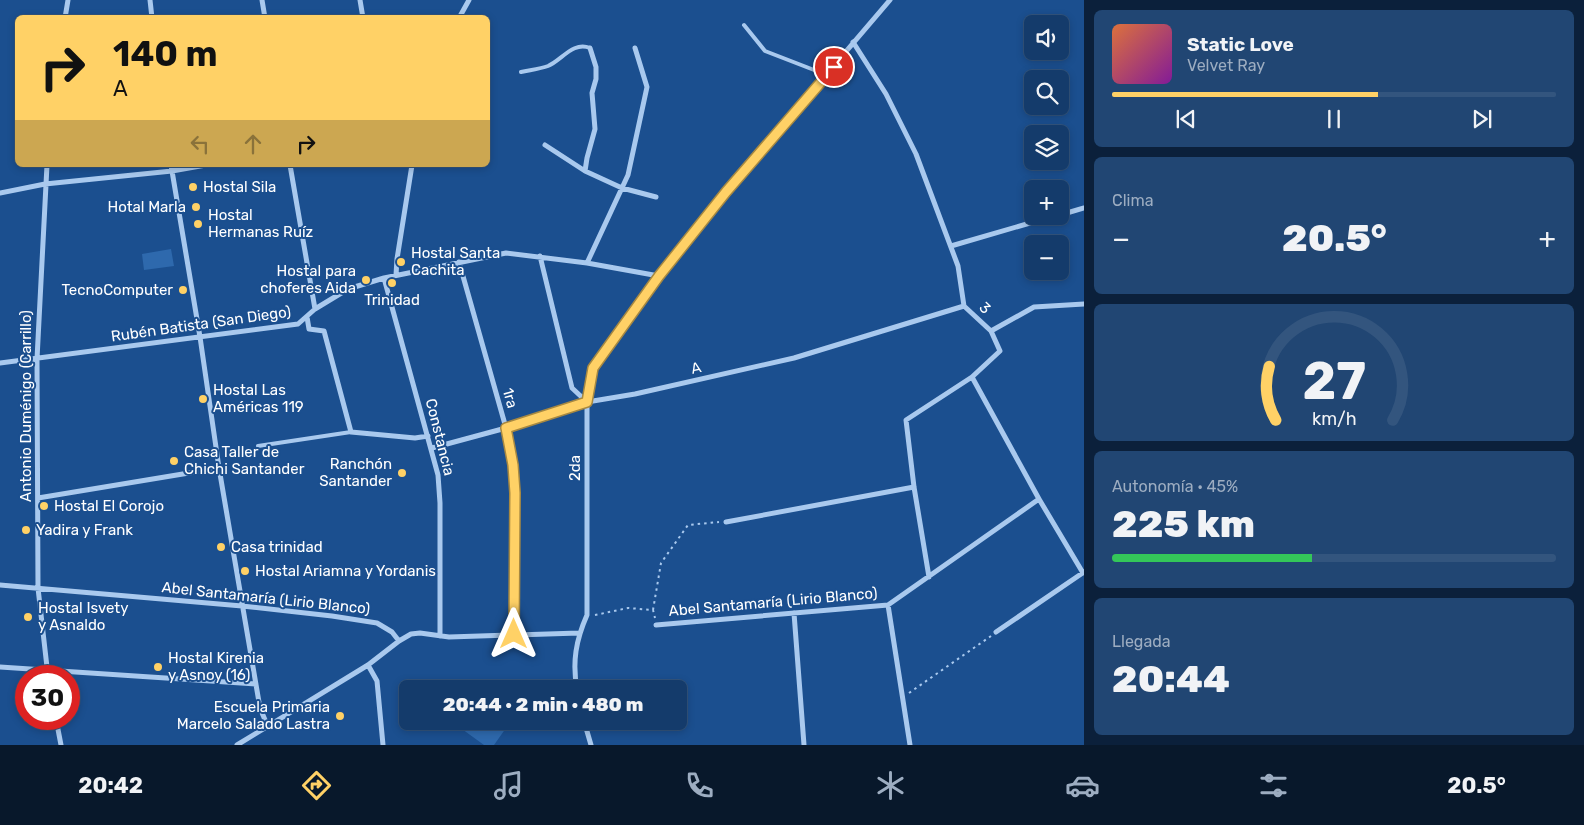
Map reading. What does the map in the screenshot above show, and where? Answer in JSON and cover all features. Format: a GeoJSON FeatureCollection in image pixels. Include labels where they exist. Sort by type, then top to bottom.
{"type":"FeatureCollection","features":[{"type":"Feature","properties":{"kind":"street"},"geometry":{"type":"LineString","coordinates":[[66,15],[68,0]]}},
{"type":"Feature","properties":{"kind":"street"},"geometry":{"type":"LineString","coordinates":[[150,0],[152,15]]}},
{"type":"Feature","properties":{"kind":"street"},"geometry":{"type":"LineString","coordinates":[[262,0],[264,15]]}},
{"type":"Feature","properties":{"kind":"street"},"geometry":{"type":"LineString","coordinates":[[360,0],[362,15]]}},
{"type":"Feature","properties":{"kind":"street"},"geometry":{"type":"LineString","coordinates":[[461,15],[469,0]]}},
{"type":"Feature","properties":{"kind":"street","name":"2da"},"geometry":{"type":"LineString","coordinates":[[576,680],[576,648],[579,633],[587,615],[587,402],[593,368],[659,276],[726,192],[890,0]]}},
{"type":"Feature","properties":{"kind":"street","name":"3"},"geometry":{"type":"LineString","coordinates":[[853,42],[886,94],[916,154],[958,266],[964,306],[991,331],[1000,351],[972,377]]}},
{"type":"Feature","properties":{"kind":"street"},"geometry":{"type":"LineString","coordinates":[[585,171],[595,129],[592,94],[596,79],[596,67],[590,48]]}},
{"type":"Feature","properties":{"kind":"street"},"geometry":{"type":"LineString","coordinates":[[587,263],[628,175],[647,87],[635,48]]}},
{"type":"Feature","properties":{"kind":"street"},"geometry":{"type":"LineString","coordinates":[[545,145],[585,171],[622,188],[656,196]]}},
{"type":"Feature","properties":{"kind":"street","name":"Antonio Duménigo (Carrillo)"},"geometry":{"type":"LineString","coordinates":[[47,167],[37,360],[38,588],[47,665]]}},
{"type":"Feature","properties":{"kind":"street"},"geometry":{"type":"LineString","coordinates":[[290,167],[315,309]]}},
{"type":"Feature","properties":{"kind":"street"},"geometry":{"type":"LineString","coordinates":[[396,276],[412,167]]}},
{"type":"Feature","properties":{"kind":"street"},"geometry":{"type":"LineString","coordinates":[[0,193],[45,184],[172,168],[242,606],[260,708],[268,728]]}},
{"type":"Feature","properties":{"kind":"street"},"geometry":{"type":"LineString","coordinates":[[1069,212],[1084,208]]}},
{"type":"Feature","properties":{"kind":"street"},"geometry":{"type":"LineString","coordinates":[[951,246],[1024,225]]}},
{"type":"Feature","properties":{"kind":"street","name":"Rubén Batista (San Diego)"},"geometry":{"type":"LineString","coordinates":[[0,363],[37,360],[298,324],[315,309],[348,289],[384,278],[506,253],[587,263],[659,276]]}},
{"type":"Feature","properties":{"kind":"street"},"geometry":{"type":"LineString","coordinates":[[540,256],[572,388],[587,402]]}},
{"type":"Feature","properties":{"kind":"street","name":"1ra"},"geometry":{"type":"LineString","coordinates":[[459,262],[506,428],[513,465],[515,493],[514,634]]}},
{"type":"Feature","properties":{"kind":"street","name":"Constancia"},"geometry":{"type":"LineString","coordinates":[[384,278],[432,448],[438,476],[440,503],[440,636]]}},
{"type":"Feature","properties":{"kind":"street"},"geometry":{"type":"LineString","coordinates":[[991,331],[1034,308],[1084,304]]}},
{"type":"Feature","properties":{"kind":"street","name":"A"},"geometry":{"type":"LineString","coordinates":[[432,448],[506,428],[587,402],[635,394],[794,358],[964,306]]}},
{"type":"Feature","properties":{"kind":"street"},"geometry":{"type":"LineString","coordinates":[[307,317],[309,329],[324,331],[351,432],[415,438],[428,436]]}},
{"type":"Feature","properties":{"kind":"street"},"geometry":{"type":"LineString","coordinates":[[929,577],[914,487],[906,420],[972,377],[1039,499],[1083,573],[996,632]]}},
{"type":"Feature","properties":{"kind":"street"},"geometry":{"type":"LineString","coordinates":[[38,498],[219,468]]}},
{"type":"Feature","properties":{"kind":"street"},"geometry":{"type":"LineString","coordinates":[[726,522],[914,487]]}},
{"type":"Feature","properties":{"kind":"street","name":"Abel Santamaría (Lirio Blanco)"},"geometry":{"type":"LineString","coordinates":[[656,625],[888,605],[1039,499]]}},
{"type":"Feature","properties":{"kind":"street","name":"Abel Santamaría (Lirio Blanco)"},"geometry":{"type":"LineString","coordinates":[[0,585],[242,606],[332,616],[377,623],[392,632],[399,641]]}},
{"type":"Feature","properties":{"kind":"street"},"geometry":{"type":"LineString","coordinates":[[888,605],[910,745]]}},
{"type":"Feature","properties":{"kind":"street"},"geometry":{"type":"LineString","coordinates":[[794,614],[804,745]]}},
{"type":"Feature","properties":{"kind":"street"},"geometry":{"type":"LineString","coordinates":[[237,745],[268,728],[368,665],[399,641],[412,634],[420,633],[440,636],[579,633]]}},
{"type":"Feature","properties":{"kind":"street"},"geometry":{"type":"LineString","coordinates":[[368,665],[376,682],[383,745]]}},
{"type":"Feature","properties":{"kind":"street"},"geometry":{"type":"LineString","coordinates":[[0,667],[15,669]]}},
{"type":"Feature","properties":{"kind":"street"},"geometry":{"type":"LineString","coordinates":[[80,676],[256,684]]}},
{"type":"Feature","properties":{"kind":"street"},"geometry":{"type":"LineString","coordinates":[[58,730],[61,745]]}},
{"type":"Feature","properties":{"kind":"street"},"geometry":{"type":"LineString","coordinates":[[586,730],[590,745]]}},
{"type":"Feature","properties":{"kind":"lane"},"geometry":{"type":"LineString","coordinates":[[744,25],[765,51],[827,75]]}},
{"type":"Feature","properties":{"kind":"lane"},"geometry":{"type":"LineString","coordinates":[[521,72],[550,65],[575,47],[584,46],[590,48]]}},
{"type":"Feature","properties":{"kind":"lane"},"geometry":{"type":"LineString","coordinates":[[258,446],[351,432]]}},
{"type":"Feature","properties":{"kind":"path"},"geometry":{"type":"LineString","coordinates":[[656,625],[654,610],[661,563],[688,525],[726,522]]}},
{"type":"Feature","properties":{"kind":"path"},"geometry":{"type":"LineString","coordinates":[[587,615],[599,615],[628,608],[654,610]]}},
{"type":"Feature","properties":{"kind":"path"},"geometry":{"type":"LineString","coordinates":[[903,697],[996,632]]}},
{"type":"Feature","properties":{"kind":"shaded area"},"geometry":{"type":"Polygon","coordinates":[[[171,249],[174,266],[144,270],[142,254],[171,249]]]}},
{"type":"Feature","properties":{"kind":"shaded area"},"geometry":{"type":"Polygon","coordinates":[[[463,730],[505,730],[494,745],[484,745],[463,730]]]}},
{"type":"Feature","properties":{"kind":"place","name":"Hostal Sila"},"geometry":{"type":"Point","coordinates":[193,187]}},
{"type":"Feature","properties":{"kind":"place","name":"Hotal Marla"},"geometry":{"type":"Point","coordinates":[196,207]}},
{"type":"Feature","properties":{"kind":"place","name":"Hostal Hermanas Ruíz"},"geometry":{"type":"Point","coordinates":[198,224]}},
{"type":"Feature","properties":{"kind":"place","name":"Hostal Santa Cachita"},"geometry":{"type":"Point","coordinates":[401,262]}},
{"type":"Feature","properties":{"kind":"place","name":"Hostal para choferes Aida"},"geometry":{"type":"Point","coordinates":[366,280]}},
{"type":"Feature","properties":{"kind":"place","name":"Trinidad"},"geometry":{"type":"Point","coordinates":[392,283]}},
{"type":"Feature","properties":{"kind":"place","name":"TecnoComputer"},"geometry":{"type":"Point","coordinates":[183,290]}},
{"type":"Feature","properties":{"kind":"place","name":"Hostal Las Américas 119"},"geometry":{"type":"Point","coordinates":[203,399]}},
{"type":"Feature","properties":{"kind":"place","name":"Casa Taller de Chichi Santander"},"geometry":{"type":"Point","coordinates":[174,461]}},
{"type":"Feature","properties":{"kind":"place","name":"Ranchón Santander"},"geometry":{"type":"Point","coordinates":[402,473]}},
{"type":"Feature","properties":{"kind":"place","name":"Hostal El Corojo"},"geometry":{"type":"Point","coordinates":[44,506]}},
{"type":"Feature","properties":{"kind":"place","name":"Yadira y Frank"},"geometry":{"type":"Point","coordinates":[26,530]}},
{"type":"Feature","properties":{"kind":"place","name":"Casa trinidad"},"geometry":{"type":"Point","coordinates":[221,547]}},
{"type":"Feature","properties":{"kind":"place","name":"Hostal Ariamna y Yordanis"},"geometry":{"type":"Point","coordinates":[245,571]}},
{"type":"Feature","properties":{"kind":"place","name":"Hostal Isvety y Asnaldo"},"geometry":{"type":"Point","coordinates":[28,617]}},
{"type":"Feature","properties":{"kind":"place","name":"Hostal Kirenia y Asnoy (16)"},"geometry":{"type":"Point","coordinates":[158,667]}},
{"type":"Feature","properties":{"kind":"place","name":"Escuela Primaria Marcelo Salado Lastra"},"geometry":{"type":"Point","coordinates":[340,716]}},
{"type":"Feature","properties":{"kind":"route"},"geometry":{"type":"LineString","coordinates":[[514,634],[515,493],[513,465],[506,428],[587,402],[593,368],[659,276],[726,192],[834,67]]}}]}
